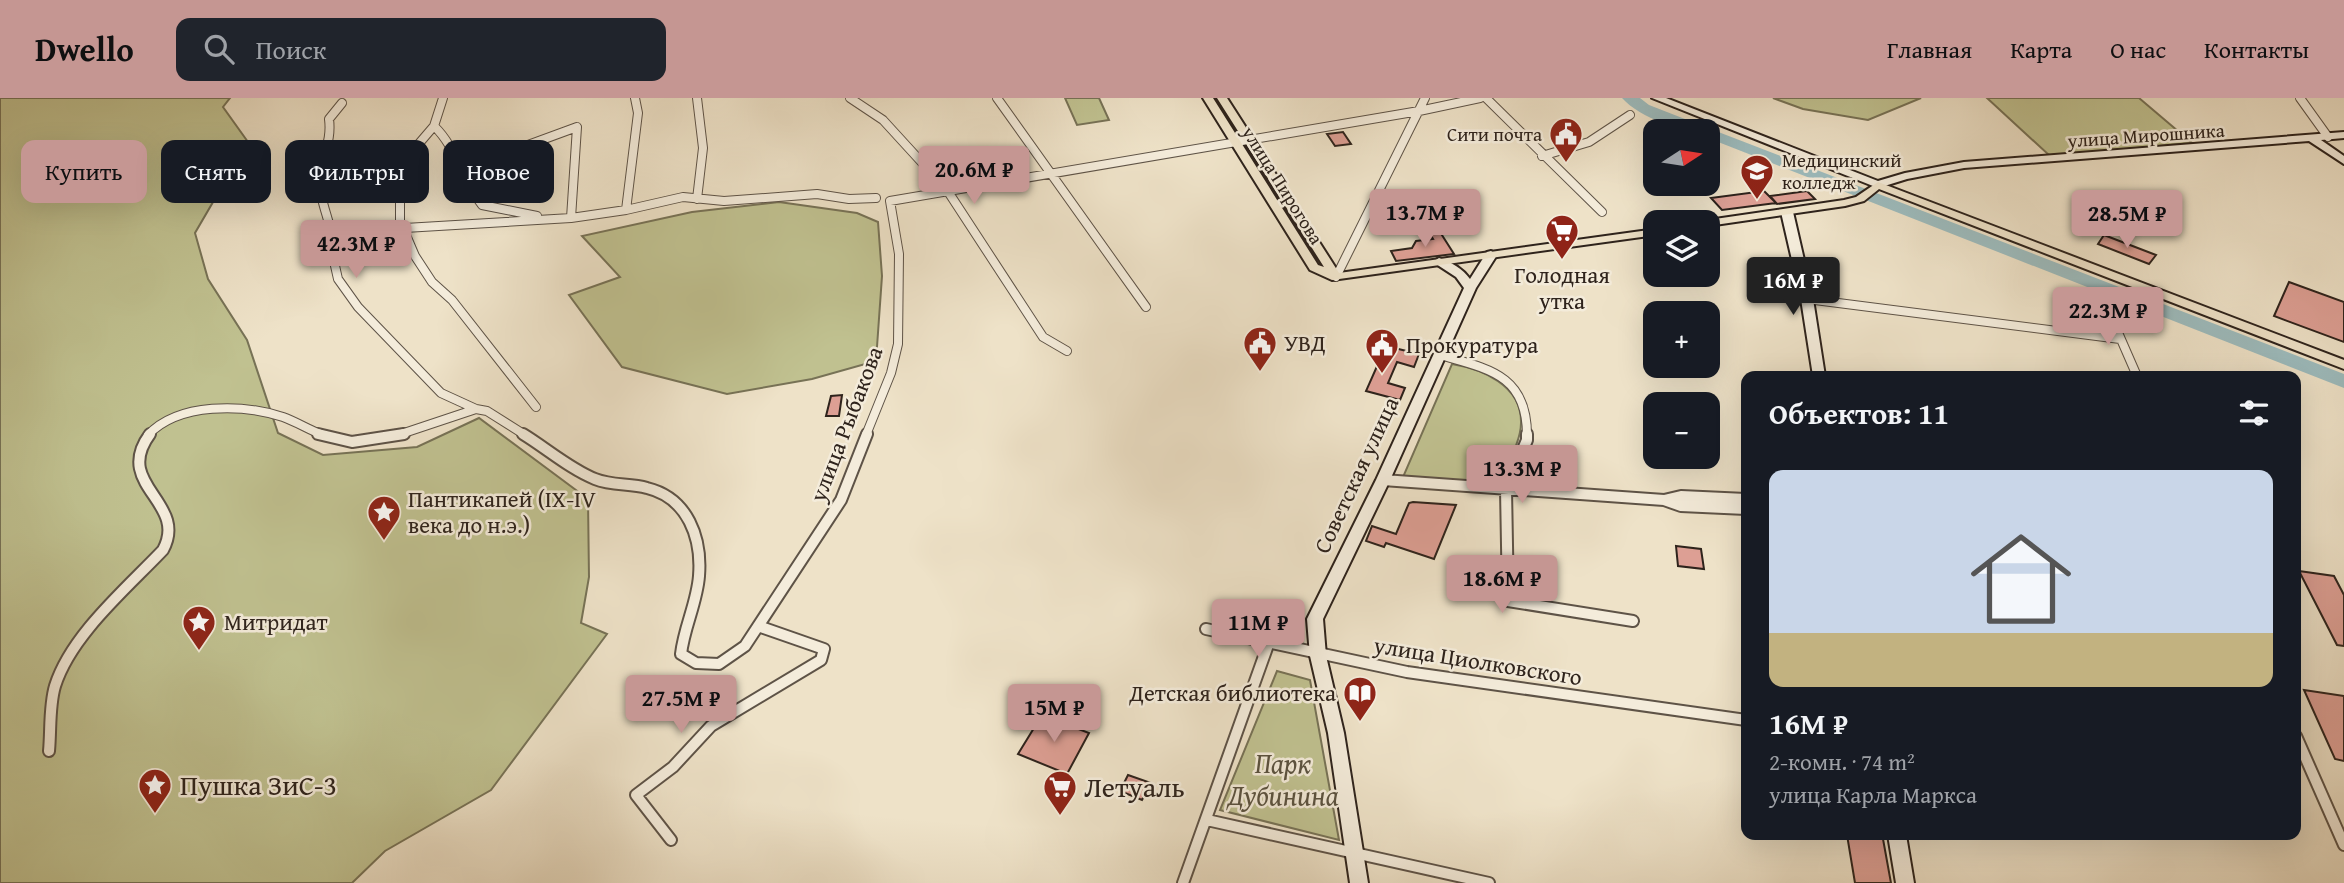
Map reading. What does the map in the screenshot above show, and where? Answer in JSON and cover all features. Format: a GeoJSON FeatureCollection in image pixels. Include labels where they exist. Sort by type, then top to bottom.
{"type":"FeatureCollection","features":[{"type":"Feature","properties":{"kind":"main road","name":"улица Пирогова"},"geometry":{"type":"LineString","coordinates":[[1208,98],[1314,267],[1336,277]]}},
{"type":"Feature","properties":{"kind":"main road","name":"улица Пирогова"},"geometry":{"type":"LineString","coordinates":[[1222,98],[1336,277]]}},
{"type":"Feature","properties":{"kind":"main road"},"geometry":{"type":"LineString","coordinates":[[1657,98],[1869,191],[2344,365]]}},
{"type":"Feature","properties":{"kind":"main road","name":"улица Мирошника"},"geometry":{"type":"LineString","coordinates":[[1869,191],[1905,176],[1951,167],[2344,135]]}},
{"type":"Feature","properties":{"kind":"main road"},"geometry":{"type":"LineString","coordinates":[[2313,139],[2344,161]]}},
{"type":"Feature","properties":{"kind":"main road"},"geometry":{"type":"LineString","coordinates":[[1720,221],[1787,212],[1869,191]]}},
{"type":"Feature","properties":{"kind":"main road"},"geometry":{"type":"LineString","coordinates":[[1787,212],[1807,299],[1818,371]]}},
{"type":"Feature","properties":{"kind":"main road"},"geometry":{"type":"LineString","coordinates":[[1336,277],[1643,234]]}},
{"type":"Feature","properties":{"kind":"main road"},"geometry":{"type":"LineString","coordinates":[[1439,262],[1460,274],[1470,288],[1491,255]]}},
{"type":"Feature","properties":{"kind":"main road","name":"Советская улица"},"geometry":{"type":"LineString","coordinates":[[1359,883],[1336,733],[1318,656],[1315,619],[1383,480],[1470,288],[1467,258]]}},
{"type":"Feature","properties":{"kind":"main road"},"geometry":{"type":"LineString","coordinates":[[1898,840],[1905,883]]}},
{"type":"Feature","properties":{"kind":"street"},"geometry":{"type":"LineString","coordinates":[[443,98],[434,126],[416,146],[400,190],[400,221],[415,256],[432,282],[452,300],[536,407]]}},
{"type":"Feature","properties":{"kind":"street"},"geometry":{"type":"LineString","coordinates":[[626,210],[638,113],[635,98]]}},
{"type":"Feature","properties":{"kind":"street"},"geometry":{"type":"LineString","coordinates":[[697,98],[702,123],[704,164],[697,199]]}},
{"type":"Feature","properties":{"kind":"street"},"geometry":{"type":"LineString","coordinates":[[850,98],[883,120],[947,190],[1043,337],[1067,351]]}},
{"type":"Feature","properties":{"kind":"street"},"geometry":{"type":"LineString","coordinates":[[997,98],[1146,307]]}},
{"type":"Feature","properties":{"kind":"street"},"geometry":{"type":"LineString","coordinates":[[1336,277],[1425,98]]}},
{"type":"Feature","properties":{"kind":"street"},"geometry":{"type":"LineString","coordinates":[[947,190],[1419,111],[1480,98]]}},
{"type":"Feature","properties":{"kind":"street"},"geometry":{"type":"LineString","coordinates":[[1486,98],[1542,156],[1602,212]]}},
{"type":"Feature","properties":{"kind":"street"},"geometry":{"type":"LineString","coordinates":[[2300,98],[2328,137]]}},
{"type":"Feature","properties":{"kind":"street"},"geometry":{"type":"LineString","coordinates":[[325,242],[332,236],[320,192],[320,172],[331,135],[328,119],[342,103]]}},
{"type":"Feature","properties":{"kind":"street"},"geometry":{"type":"LineString","coordinates":[[1542,156],[1589,142],[1630,115]]}},
{"type":"Feature","properties":{"kind":"street"},"geometry":{"type":"LineString","coordinates":[[434,126],[445,134],[448,140]]}},
{"type":"Feature","properties":{"kind":"street"},"geometry":{"type":"LineString","coordinates":[[542,140],[578,127],[571,218]]}},
{"type":"Feature","properties":{"kind":"street","name":"улица Рыбакова"},"geometry":{"type":"LineString","coordinates":[[476,409],[487,411],[509,424],[592,478],[601,482],[653,489],[680,504],[696,536],[699,561],[695,606],[682,643],[681,654],[696,663],[719,664],[745,646],[836,509],[891,373],[898,344],[899,254],[890,201],[947,190]]}},
{"type":"Feature","properties":{"kind":"street"},"geometry":{"type":"LineString","coordinates":[[325,242],[405,228],[571,218],[626,210],[683,197],[744,201],[817,194],[849,199],[876,198]]}},
{"type":"Feature","properties":{"kind":"street"},"geometry":{"type":"LineString","coordinates":[[481,203],[548,218]]}},
{"type":"Feature","properties":{"kind":"street"},"geometry":{"type":"LineString","coordinates":[[325,242],[331,248],[338,279],[358,307],[441,393],[476,409]]}},
{"type":"Feature","properties":{"kind":"street"},"geometry":{"type":"LineString","coordinates":[[1807,299],[2120,339]]}},
{"type":"Feature","properties":{"kind":"street"},"geometry":{"type":"LineString","coordinates":[[2106,305],[2135,371]]}},
{"type":"Feature","properties":{"kind":"street"},"geometry":{"type":"LineString","coordinates":[[1440,355],[1490,370],[1508,383],[1522,401],[1529,424],[1527,440],[1506,489],[1508,601],[1633,621]]}},
{"type":"Feature","properties":{"kind":"street"},"geometry":{"type":"LineString","coordinates":[[49,751],[55,688],[60,673],[87,634],[163,550],[169,539],[170,531],[166,519],[142,473],[138,457],[140,447],[153,431],[189,412],[245,410],[279,416],[334,440],[367,442],[386,439],[476,409]]}},
{"type":"Feature","properties":{"kind":"street"},"geometry":{"type":"LineString","coordinates":[[1383,480],[1664,500],[1681,506],[1741,509]]}},
{"type":"Feature","properties":{"kind":"street"},"geometry":{"type":"LineString","coordinates":[[1664,500],[1681,496],[1741,499]]}},
{"type":"Feature","properties":{"kind":"street"},"geometry":{"type":"LineString","coordinates":[[671,840],[636,795],[673,767],[711,726],[821,660],[824,649],[758,626]]}},
{"type":"Feature","properties":{"kind":"street","name":"улица Циолковского"},"geometry":{"type":"LineString","coordinates":[[1206,629],[1318,656],[1516,691],[1741,719]]}},
{"type":"Feature","properties":{"kind":"street"},"geometry":{"type":"LineString","coordinates":[[1183,883],[1268,645]]}},
{"type":"Feature","properties":{"kind":"street"},"geometry":{"type":"LineString","coordinates":[[2301,747],[2344,845]]}},
{"type":"Feature","properties":{"kind":"street"},"geometry":{"type":"LineString","coordinates":[[1206,820],[1489,883]]}},
{"type":"Feature","properties":{"kind":"green space"},"geometry":{"type":"Polygon","coordinates":[[[0,98],[230,98],[223,107],[247,140],[161,140],[161,203],[212,203],[195,233],[208,279],[247,340],[278,433],[323,455],[417,447],[479,418],[588,499],[589,577],[581,623],[607,634],[491,790],[385,851],[352,883],[0,883],[0,98]]]}},
{"type":"Feature","properties":{"kind":"green space"},"geometry":{"type":"Polygon","coordinates":[[[1065,98],[1099,98],[1109,120],[1077,125],[1065,98]]]}},
{"type":"Feature","properties":{"kind":"green space"},"geometry":{"type":"Polygon","coordinates":[[[1773,98],[1921,98],[1868,120],[1803,109],[1773,98]]]}},
{"type":"Feature","properties":{"kind":"green space"},"geometry":{"type":"Polygon","coordinates":[[[1987,98],[2139,98],[2192,143],[2050,156],[1987,98]]]}},
{"type":"Feature","properties":{"kind":"green space"},"geometry":{"type":"Polygon","coordinates":[[[1250,148],[1329,267],[1320,269],[1248,153],[1250,148]]]}},
{"type":"Feature","properties":{"kind":"green space"},"geometry":{"type":"Polygon","coordinates":[[[779,202],[857,213],[878,222],[882,276],[876,361],[812,379],[727,394],[622,367],[569,295],[620,277],[582,236],[692,212],[779,202]]]}},
{"type":"Feature","properties":{"kind":"green space"},"geometry":{"type":"Polygon","coordinates":[[[1452,364],[1476,370],[1498,381],[1515,398],[1520,410],[1519,438],[1499,484],[1403,477],[1452,364]]]}},
{"type":"Feature","properties":{"kind":"green space","name":"Парк Дубинина"},"geometry":{"type":"Polygon","coordinates":[[[1277,671],[1310,680],[1339,840],[1220,810],[1277,671]]]}},
{"type":"Feature","properties":{"kind":"building"},"geometry":{"type":"Polygon","coordinates":[[[1343,132],[1351,144],[1335,146],[1327,134],[1343,132]]]}},
{"type":"Feature","properties":{"kind":"building","name":"Медицинский колледж"},"geometry":{"type":"Polygon","coordinates":[[[1764,191],[1776,203],[1722,210],[1711,198],[1764,191]]]}},
{"type":"Feature","properties":{"kind":"building"},"geometry":{"type":"Polygon","coordinates":[[[1807,191],[1815,199],[1777,204],[1770,196],[1807,191]]]}},
{"type":"Feature","properties":{"kind":"building"},"geometry":{"type":"Polygon","coordinates":[[[1440,232],[1454,254],[1396,261],[1391,251],[1412,248],[1416,241],[1433,239],[1430,234],[1440,232]]]}},
{"type":"Feature","properties":{"kind":"building"},"geometry":{"type":"Polygon","coordinates":[[[2104,235],[2156,255],[2149,264],[2098,244],[2104,235]]]}},
{"type":"Feature","properties":{"kind":"building"},"geometry":{"type":"Polygon","coordinates":[[[2289,282],[2344,302],[2344,342],[2274,316],[2289,282]]]}},
{"type":"Feature","properties":{"kind":"building","name":"Прокуратура"},"geometry":{"type":"Polygon","coordinates":[[[1386,346],[1419,354],[1414,367],[1397,362],[1388,383],[1405,388],[1400,400],[1366,391],[1386,346]]]}},
{"type":"Feature","properties":{"kind":"building"},"geometry":{"type":"Polygon","coordinates":[[[842,395],[839,416],[826,416],[831,396],[842,395]]]}},
{"type":"Feature","properties":{"kind":"building"},"geometry":{"type":"Polygon","coordinates":[[[1409,503],[1456,505],[1434,559],[1386,543],[1384,547],[1366,541],[1372,526],[1396,534],[1409,503]]]}},
{"type":"Feature","properties":{"kind":"building"},"geometry":{"type":"Polygon","coordinates":[[[1676,546],[1701,549],[1704,569],[1678,566],[1676,546]]]}},
{"type":"Feature","properties":{"kind":"building"},"geometry":{"type":"Polygon","coordinates":[[[2301,571],[2334,576],[2344,595],[2344,646],[2337,645],[2301,571]]]}},
{"type":"Feature","properties":{"kind":"building"},"geometry":{"type":"Polygon","coordinates":[[[2304,690],[2344,696],[2344,761],[2335,759],[2304,690]]]}},
{"type":"Feature","properties":{"kind":"building"},"geometry":{"type":"Polygon","coordinates":[[[1042,715],[1089,733],[1067,774],[1018,754],[1042,715]]]}},
{"type":"Feature","properties":{"kind":"building"},"geometry":{"type":"Polygon","coordinates":[[[1128,775],[1151,783],[1142,800],[1120,791],[1128,775]]]}},
{"type":"Feature","properties":{"kind":"building"},"geometry":{"type":"Polygon","coordinates":[[[1848,840],[1883,840],[1891,883],[1855,883],[1848,840]]]}},
{"type":"Feature","properties":{"kind":"waterway"},"geometry":{"type":"LineString","coordinates":[[1630,98],[1644,108],[1672,119]]}},
{"type":"Feature","properties":{"kind":"waterway"},"geometry":{"type":"LineString","coordinates":[[1720,138],[2344,381]]}},
{"type":"Feature","properties":{"kind":"place","name":"Сити почта"},"geometry":{"type":"Point","coordinates":[1566,164]}},
{"type":"Feature","properties":{"kind":"place","name":"Медицинский колледж"},"geometry":{"type":"Point","coordinates":[1757,201]}},
{"type":"Feature","properties":{"kind":"place","name":"Голодная утка"},"geometry":{"type":"Point","coordinates":[1562,261]}},
{"type":"Feature","properties":{"kind":"place","name":"УВД"},"geometry":{"type":"Point","coordinates":[1260,373]}},
{"type":"Feature","properties":{"kind":"place","name":"Прокуратура"},"geometry":{"type":"Point","coordinates":[1382,375]}},
{"type":"Feature","properties":{"kind":"place","name":"Пантикапей (IX-IV века до н.э.)"},"geometry":{"type":"Point","coordinates":[384,542]}},
{"type":"Feature","properties":{"kind":"place","name":"Митридат"},"geometry":{"type":"Point","coordinates":[199,652]}},
{"type":"Feature","properties":{"kind":"place","name":"Детская библиотека"},"geometry":{"type":"Point","coordinates":[1360,723]}},
{"type":"Feature","properties":{"kind":"place","name":"Пушка ЗиС-3"},"geometry":{"type":"Point","coordinates":[155,815]}},
{"type":"Feature","properties":{"kind":"place","name":"Летуаль"},"geometry":{"type":"Point","coordinates":[1060,817]}}]}
